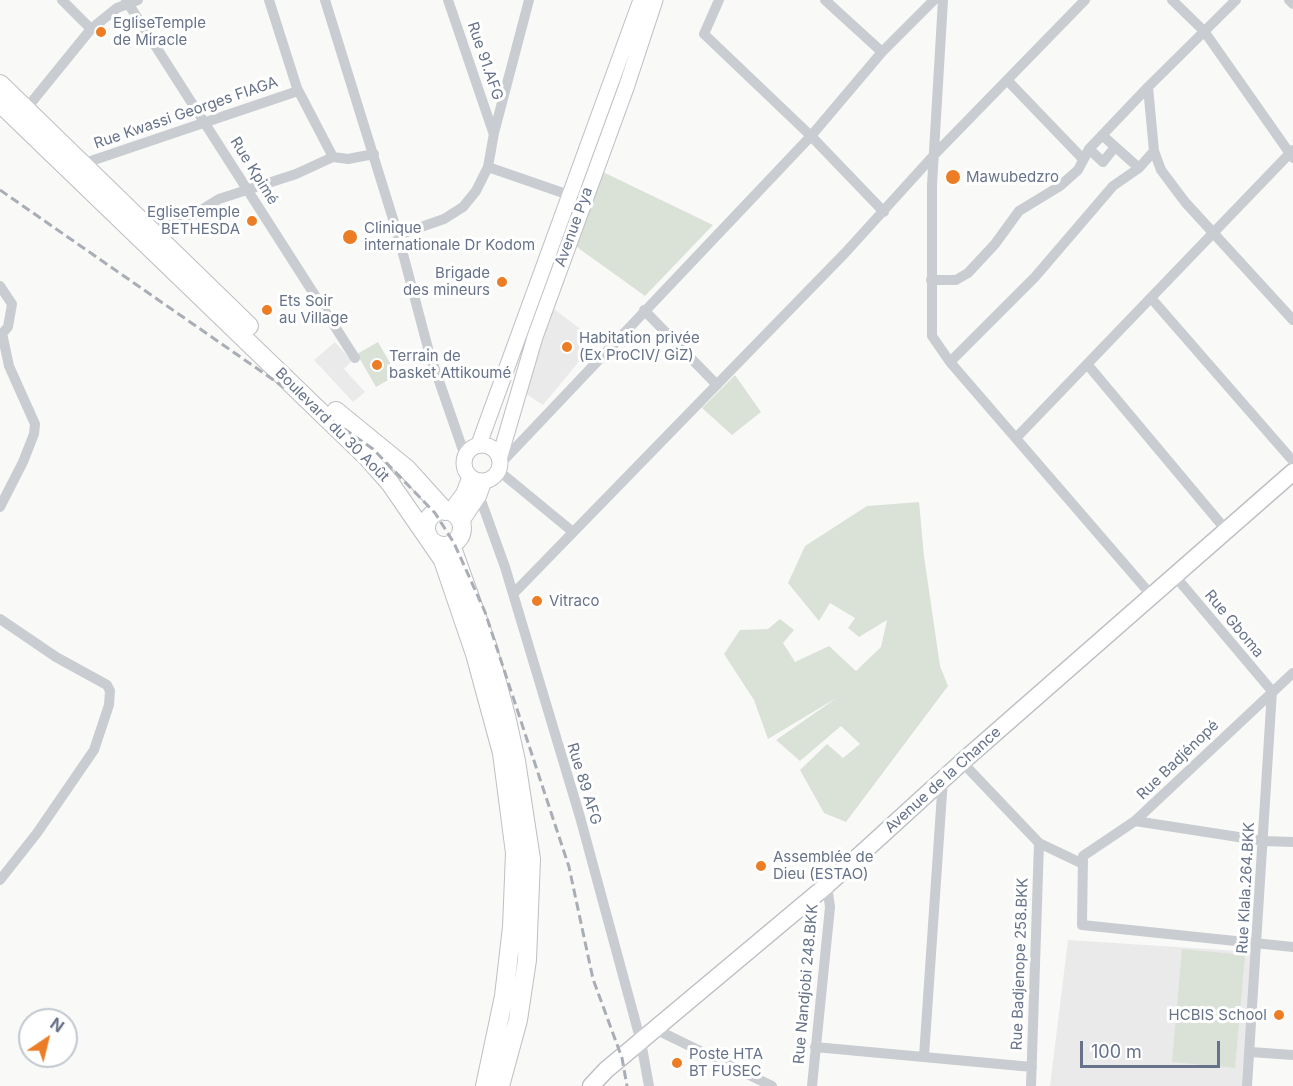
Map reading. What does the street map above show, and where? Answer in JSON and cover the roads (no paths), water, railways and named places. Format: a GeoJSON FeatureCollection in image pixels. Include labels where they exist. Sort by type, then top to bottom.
{"type":"FeatureCollection","features":[{"type":"Feature","properties":{"kind":"highway","name":"Boulevard du 30 Août"},"geometry":{"type":"LineString","coordinates":[[0,84],[349,423],[407,469],[452,515]]}},
{"type":"Feature","properties":{"kind":"highway","name":"Boulevard du 30 Août"},"geometry":{"type":"LineString","coordinates":[[0,103],[367,457],[390,483],[428,535],[442,560],[475,654],[502,753],[515,853],[512,927],[504,996],[485,1086]]}},
{"type":"Feature","properties":{"kind":"highway"},"geometry":{"type":"LineString","coordinates":[[435,513],[452,515],[461,534],[451,544],[438,545],[428,535],[428,520],[435,513]]}},
{"type":"Feature","properties":{"kind":"highway"},"geometry":{"type":"LineString","coordinates":[[451,544],[487,645],[506,716],[516,761],[531,859],[527,960],[518,1020],[500,1086]]}},
{"type":"Feature","properties":{"kind":"main road","name":"Avenue Pya"},"geometry":{"type":"LineString","coordinates":[[473,449],[641,0]]}},
{"type":"Feature","properties":{"kind":"main road","name":"Avenue Pya"},"geometry":{"type":"LineString","coordinates":[[500,463],[535,337],[626,88],[655,0]]}},
{"type":"Feature","properties":{"kind":"main road"},"geometry":{"type":"LineString","coordinates":[[452,515],[478,484],[492,479],[500,463],[492,447],[473,449],[464,465],[478,484]]}},
{"type":"Feature","properties":{"kind":"main road","name":"Avenue de la Chance"},"geometry":{"type":"LineString","coordinates":[[591,1086],[605,1078],[641,1042],[827,885],[962,762],[1293,472]]}},
{"type":"Feature","properties":{"kind":"street"},"geometry":{"type":"LineString","coordinates":[[62,0],[91,29]]}},
{"type":"Feature","properties":{"kind":"street"},"geometry":{"type":"LineString","coordinates":[[269,0],[297,88],[333,157]]}},
{"type":"Feature","properties":{"kind":"street"},"geometry":{"type":"LineString","coordinates":[[325,0],[374,154],[429,352],[458,440],[473,449]]}},
{"type":"Feature","properties":{"kind":"street","name":"Rue 91.AFG"},"geometry":{"type":"LineString","coordinates":[[448,0],[494,132]]}},
{"type":"Feature","properties":{"kind":"street"},"geometry":{"type":"LineString","coordinates":[[398,235],[444,219],[463,207],[476,191],[488,167],[494,132],[529,0]]}},
{"type":"Feature","properties":{"kind":"street"},"geometry":{"type":"LineString","coordinates":[[719,0],[704,34],[811,136],[884,212]]}},
{"type":"Feature","properties":{"kind":"street"},"geometry":{"type":"LineString","coordinates":[[825,0],[882,52]]}},
{"type":"Feature","properties":{"kind":"street"},"geometry":{"type":"LineString","coordinates":[[573,532],[500,463],[811,136],[882,52],[934,0]]}},
{"type":"Feature","properties":{"kind":"street"},"geometry":{"type":"LineString","coordinates":[[943,0],[934,155],[932,336],[950,362],[1152,596]]}},
{"type":"Feature","properties":{"kind":"street"},"geometry":{"type":"LineString","coordinates":[[513,594],[884,212],[934,155],[1085,0]]}},
{"type":"Feature","properties":{"kind":"street"},"geometry":{"type":"LineString","coordinates":[[1016,438],[1292,154],[1204,31],[1172,0]]}},
{"type":"Feature","properties":{"kind":"street"},"geometry":{"type":"LineString","coordinates":[[931,280],[956,280],[968,273],[995,244],[1019,211],[1060,186],[1078,170],[1085,153],[1236,0]]}},
{"type":"Feature","properties":{"kind":"street"},"geometry":{"type":"LineString","coordinates":[[1289,0],[1293,4]]}},
{"type":"Feature","properties":{"kind":"street"},"geometry":{"type":"LineString","coordinates":[[26,109],[91,29],[107,15],[131,1]]}},
{"type":"Feature","properties":{"kind":"street","name":"Rue Kpimé"},"geometry":{"type":"LineString","coordinates":[[131,1],[248,191],[355,358]]}},
{"type":"Feature","properties":{"kind":"street"},"geometry":{"type":"LineString","coordinates":[[1008,81],[1085,153],[1102,162],[1115,147]]}},
{"type":"Feature","properties":{"kind":"street"},"geometry":{"type":"LineString","coordinates":[[1148,87],[1154,152],[1161,170],[1213,234],[1293,320]]}},
{"type":"Feature","properties":{"kind":"street","name":"Rue Kwassi Georges FIAGA"},"geometry":{"type":"LineString","coordinates":[[82,164],[206,120],[295,92],[297,88]]}},
{"type":"Feature","properties":{"kind":"street"},"geometry":{"type":"LineString","coordinates":[[1102,135],[1139,168]]}},
{"type":"Feature","properties":{"kind":"street"},"geometry":{"type":"LineString","coordinates":[[950,362],[1035,277],[1113,186],[1139,168],[1154,152]]}},
{"type":"Feature","properties":{"kind":"street"},"geometry":{"type":"LineString","coordinates":[[152,230],[190,217],[219,199],[296,174],[333,157],[348,159],[374,154]]}},
{"type":"Feature","properties":{"kind":"street"},"geometry":{"type":"LineString","coordinates":[[488,167],[569,195]]}},
{"type":"Feature","properties":{"kind":"street"},"geometry":{"type":"LineString","coordinates":[[0,285],[12,304],[11,316],[1,334],[9,366],[35,424],[27,452],[0,507]]}},
{"type":"Feature","properties":{"kind":"street"},"geometry":{"type":"LineString","coordinates":[[1151,298],[1293,461]]}},
{"type":"Feature","properties":{"kind":"street"},"geometry":{"type":"LineString","coordinates":[[644,310],[717,385]]}},
{"type":"Feature","properties":{"kind":"street"},"geometry":{"type":"LineString","coordinates":[[1087,364],[1226,530]]}},
{"type":"Feature","properties":{"kind":"street","name":"Rue 89 AFG"},"geometry":{"type":"LineString","coordinates":[[478,484],[580,817],[641,1042],[649,1086]]}},
{"type":"Feature","properties":{"kind":"street","name":"Rue Gboma"},"geometry":{"type":"LineString","coordinates":[[1175,576],[1272,691]]}},
{"type":"Feature","properties":{"kind":"street"},"geometry":{"type":"LineString","coordinates":[[0,619],[56,657],[107,685],[110,691],[110,705],[94,750],[37,833],[0,880]]}},
{"type":"Feature","properties":{"kind":"street","name":"Rue Badjénopé"},"geometry":{"type":"LineString","coordinates":[[1083,864],[1083,856],[1135,821],[1293,673]]}},
{"type":"Feature","properties":{"kind":"street","name":"Rue Klala.264.BKK"},"geometry":{"type":"LineString","coordinates":[[1247,1086],[1258,943],[1272,691]]}},
{"type":"Feature","properties":{"kind":"street"},"geometry":{"type":"LineString","coordinates":[[962,762],[1039,843],[1083,864],[1082,925],[1293,947]]}},
{"type":"Feature","properties":{"kind":"street"},"geometry":{"type":"LineString","coordinates":[[924,1056],[943,779]]}},
{"type":"Feature","properties":{"kind":"street"},"geometry":{"type":"LineString","coordinates":[[1135,821],[1264,841],[1292,841]]}},
{"type":"Feature","properties":{"kind":"street","name":"Rue Badjenope 258.BKK"},"geometry":{"type":"LineString","coordinates":[[1031,1086],[1039,843]]}},
{"type":"Feature","properties":{"kind":"street","name":"Rue Nandjobi 248.BKK"},"geometry":{"type":"LineString","coordinates":[[812,1086],[830,907],[827,885]]}},
{"type":"Feature","properties":{"kind":"street"},"geometry":{"type":"LineString","coordinates":[[657,1030],[772,1086]]}},
{"type":"Feature","properties":{"kind":"street"},"geometry":{"type":"LineString","coordinates":[[815,1047],[1032,1067]]}},
{"type":"Feature","properties":{"kind":"street"},"geometry":{"type":"LineString","coordinates":[[1251,1052],[1293,1055]]}},
{"type":"Feature","properties":{"kind":"railway"},"geometry":{"type":"LineString","coordinates":[[0,190],[373,449],[435,513],[454,543],[485,612],[569,867],[593,979],[622,1058],[627,1086]]}},
{"type":"Feature","properties":{"kind":"place","name":"EgliseTemple de Miracle"},"geometry":{"type":"Point","coordinates":[101,32]}},
{"type":"Feature","properties":{"kind":"place","name":"Mawubedzro"},"geometry":{"type":"Point","coordinates":[953,177]}},
{"type":"Feature","properties":{"kind":"place","name":"EgliseTemple BETHESDA"},"geometry":{"type":"Point","coordinates":[252,221]}},
{"type":"Feature","properties":{"kind":"place","name":"Clinique internationale Dr Kodom"},"geometry":{"type":"Point","coordinates":[350,237]}},
{"type":"Feature","properties":{"kind":"place","name":"Brigade des mineurs"},"geometry":{"type":"Point","coordinates":[502,282]}},
{"type":"Feature","properties":{"kind":"place","name":"Ets Soir au Village"},"geometry":{"type":"Point","coordinates":[267,310]}},
{"type":"Feature","properties":{"kind":"place","name":"Habitation privée (Ex ProCIV/ GiZ)"},"geometry":{"type":"Point","coordinates":[567,347]}},
{"type":"Feature","properties":{"kind":"place","name":"Terrain de basket Attikoumé"},"geometry":{"type":"Point","coordinates":[377,365]}},
{"type":"Feature","properties":{"kind":"place","name":"Vitraco"},"geometry":{"type":"Point","coordinates":[537,601]}},
{"type":"Feature","properties":{"kind":"place","name":"Assemblée de Dieu (ESTAO)"},"geometry":{"type":"Point","coordinates":[761,866]}},
{"type":"Feature","properties":{"kind":"place","name":"HCBIS School"},"geometry":{"type":"Point","coordinates":[1279,1015]}},
{"type":"Feature","properties":{"kind":"place","name":"Poste HTA BT FUSEC"},"geometry":{"type":"Point","coordinates":[677,1063]}}]}
